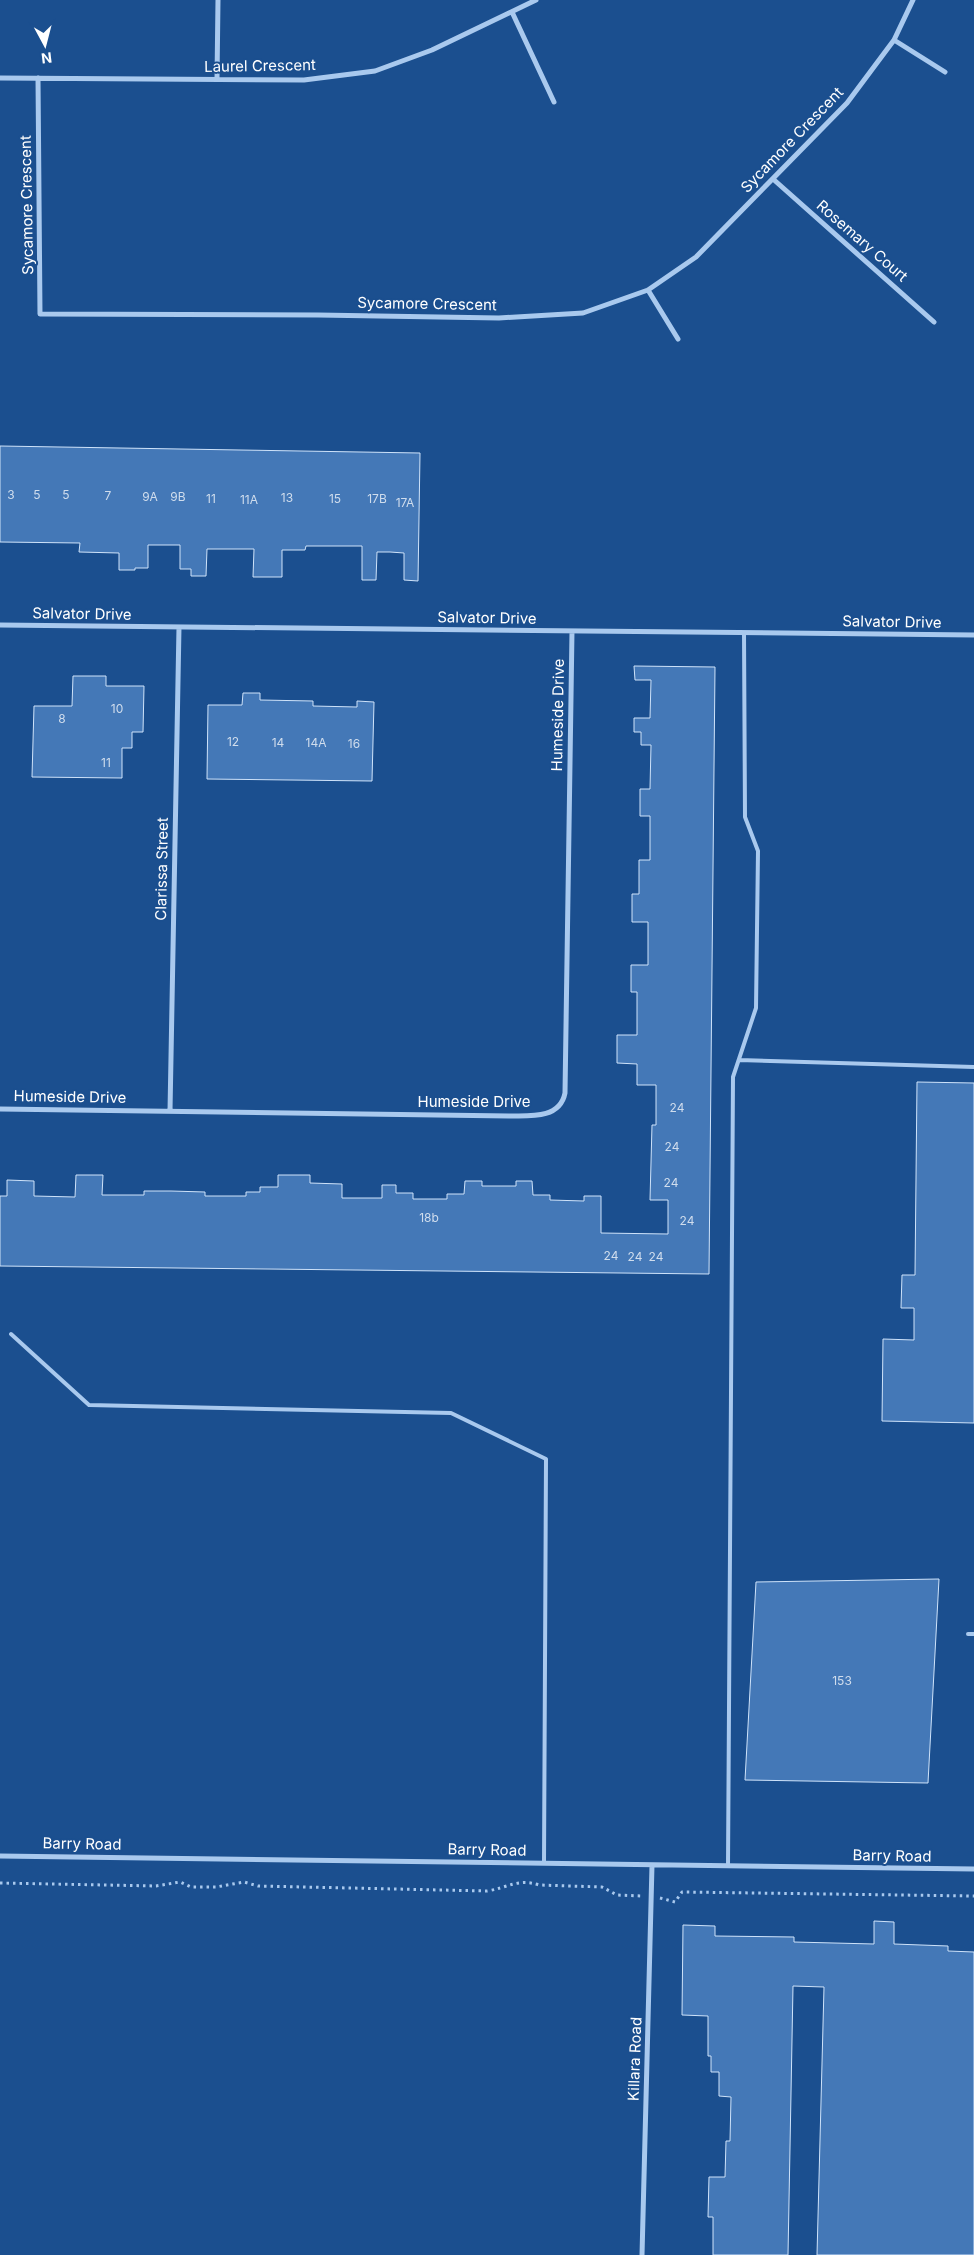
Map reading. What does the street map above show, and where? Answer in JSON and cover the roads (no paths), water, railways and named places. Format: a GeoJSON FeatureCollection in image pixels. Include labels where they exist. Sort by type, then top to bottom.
{"type":"FeatureCollection","features":[{"type":"Feature","properties":{"kind":"street"},"geometry":{"type":"LineString","coordinates":[[217,79],[218,0]]}},
{"type":"Feature","properties":{"kind":"street","name":"Laurel Crescent"},"geometry":{"type":"LineString","coordinates":[[0,78],[304,80],[374,71],[432,50],[536,0]]}},
{"type":"Feature","properties":{"kind":"street","name":"Sycamore Crescent"},"geometry":{"type":"LineString","coordinates":[[38,78],[40,314],[499,318],[583,313],[648,290],[696,257],[847,103],[894,40],[913,0]]}},
{"type":"Feature","properties":{"kind":"street"},"geometry":{"type":"LineString","coordinates":[[512,12],[554,102]]}},
{"type":"Feature","properties":{"kind":"street"},"geometry":{"type":"LineString","coordinates":[[894,40],[946,72]]}},
{"type":"Feature","properties":{"kind":"street","name":"Rosemary Court"},"geometry":{"type":"LineString","coordinates":[[773,179],[934,322]]}},
{"type":"Feature","properties":{"kind":"street"},"geometry":{"type":"LineString","coordinates":[[648,290],[678,339]]}},
{"type":"Feature","properties":{"kind":"street","name":"Salvator Drive"},"geometry":{"type":"LineString","coordinates":[[0,625],[974,635]]}},
{"type":"Feature","properties":{"kind":"street","name":"Clarissa Street"},"geometry":{"type":"LineString","coordinates":[[170,1111],[179,627]]}},
{"type":"Feature","properties":{"kind":"street","name":"Humeside Drive"},"geometry":{"type":"LineString","coordinates":[[0,1109],[509,1116],[536,1115],[558,1108],[564,1101],[566,1093],[572,631]]}},
{"type":"Feature","properties":{"kind":"street","name":"Barry Road"},"geometry":{"type":"LineString","coordinates":[[0,1856],[974,1869]]}},
{"type":"Feature","properties":{"kind":"street","name":"Killara Road"},"geometry":{"type":"LineString","coordinates":[[642,2255],[652,1864]]}},
{"type":"Feature","properties":{"kind":"lane"},"geometry":{"type":"LineString","coordinates":[[728,1866],[733,1077],[756,1008],[758,851],[745,817],[744,633]]}},
{"type":"Feature","properties":{"kind":"lane"},"geometry":{"type":"LineString","coordinates":[[739,1060],[974,1067]]}},
{"type":"Feature","properties":{"kind":"lane"},"geometry":{"type":"LineString","coordinates":[[11,1334],[89,1405],[451,1413],[546,1459],[544,1863]]}},
{"type":"Feature","properties":{"kind":"lane"},"geometry":{"type":"LineString","coordinates":[[968,1634],[974,1634]]}}]}
